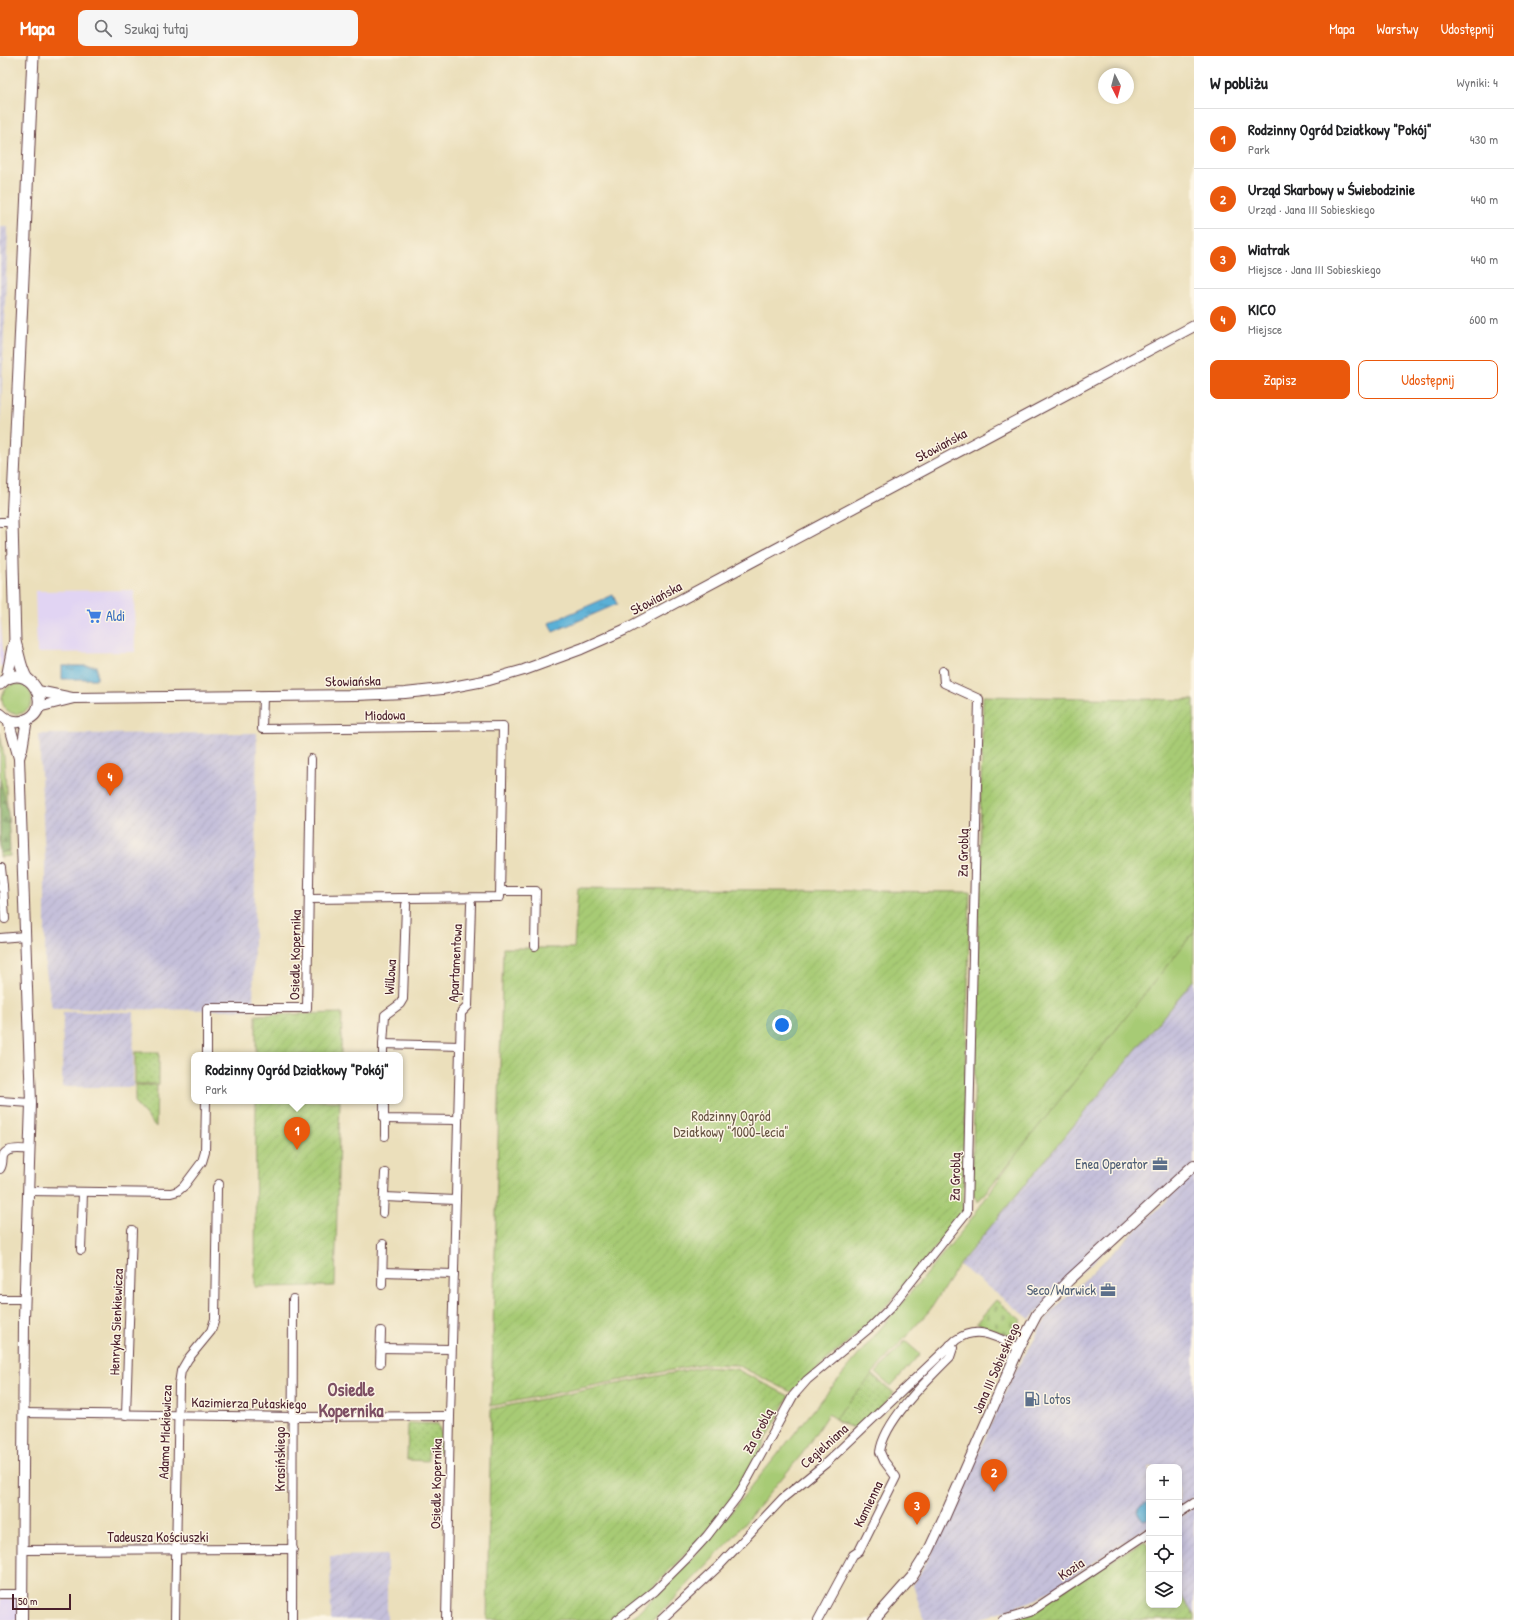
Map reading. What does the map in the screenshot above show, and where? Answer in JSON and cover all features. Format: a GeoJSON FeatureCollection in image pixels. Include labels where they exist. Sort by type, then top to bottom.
{"type":"FeatureCollection","features":[{"type":"Feature","properties":{"kind":"main road"},"geometry":{"type":"LineString","coordinates":[[4,717],[21,721],[27,719],[38,707],[39,696],[38,691],[22,671],[15,642],[12,522],[33,56]]}},
{"type":"Feature","properties":{"kind":"main road"},"geometry":{"type":"LineString","coordinates":[[4,681],[12,647],[15,642]]}},
{"type":"Feature","properties":{"kind":"main road"},"geometry":{"type":"LineString","coordinates":[[4,681],[17,676],[27,679]]}},
{"type":"Feature","properties":{"kind":"street","name":"Słowiańska"},"geometry":{"type":"LineString","coordinates":[[38,691],[74,698],[383,695],[442,689],[489,680],[524,670],[564,656],[624,630],[1194,326]]}},
{"type":"Feature","properties":{"kind":"street"},"geometry":{"type":"LineString","coordinates":[[0,522],[12,522]]}},
{"type":"Feature","properties":{"kind":"street","name":"Za Groblą"},"geometry":{"type":"LineString","coordinates":[[617,1620],[654,1591],[686,1560],[707,1536],[737,1497],[793,1396],[806,1380],[872,1326],[891,1307],[967,1212],[979,699],[944,683],[943,671]]}},
{"type":"Feature","properties":{"kind":"street","name":"Miodowa"},"geometry":{"type":"LineString","coordinates":[[263,697],[262,729],[503,726],[500,891]]}},
{"type":"Feature","properties":{"kind":"street","name":"Słowiańska"},"geometry":{"type":"LineString","coordinates":[[38,707],[74,698]]}},
{"type":"Feature","properties":{"kind":"street"},"geometry":{"type":"LineString","coordinates":[[4,717],[19,758],[31,1103],[24,1299],[22,1620]]}},
{"type":"Feature","properties":{"kind":"street"},"geometry":{"type":"LineString","coordinates":[[19,758],[27,719]]}},
{"type":"Feature","properties":{"kind":"street","name":"Osiedle Kopernika"},"geometry":{"type":"LineString","coordinates":[[207,1052],[207,1008],[307,1008],[311,759]]}},
{"type":"Feature","properties":{"kind":"street"},"geometry":{"type":"LineString","coordinates":[[0,868],[5,919]]}},
{"type":"Feature","properties":{"kind":"street"},"geometry":{"type":"LineString","coordinates":[[500,891],[536,891],[535,946]]}},
{"type":"Feature","properties":{"kind":"street","name":"Osiedle Kopernika"},"geometry":{"type":"LineString","coordinates":[[309,899],[500,897],[500,891]]}},
{"type":"Feature","properties":{"kind":"street","name":"Apartamentowa"},"geometry":{"type":"LineString","coordinates":[[460,1046],[461,1013],[468,1006],[471,904]]}},
{"type":"Feature","properties":{"kind":"street","name":"Willowa"},"geometry":{"type":"LineString","coordinates":[[383,1044],[385,1015],[400,1004],[403,999],[406,905]]}},
{"type":"Feature","properties":{"kind":"street"},"geometry":{"type":"LineString","coordinates":[[0,938],[25,936]]}},
{"type":"Feature","properties":{"kind":"street"},"geometry":{"type":"LineString","coordinates":[[383,1052],[383,1044],[460,1046]]}},
{"type":"Feature","properties":{"kind":"street","name":"Osiedle Kopernika"},"geometry":{"type":"LineString","coordinates":[[446,1620],[451,1349],[460,1046]]}},
{"type":"Feature","properties":{"kind":"street"},"geometry":{"type":"LineString","coordinates":[[0,1101],[31,1103]]}},
{"type":"Feature","properties":{"kind":"street"},"geometry":{"type":"LineString","coordinates":[[28,1191],[171,1193],[178,1190],[202,1162],[205,1152],[206,1104]]}},
{"type":"Feature","properties":{"kind":"street"},"geometry":{"type":"LineString","coordinates":[[384,1104],[385,1136]]}},
{"type":"Feature","properties":{"kind":"street"},"geometry":{"type":"LineString","coordinates":[[385,1119],[457,1120]]}},
{"type":"Feature","properties":{"kind":"street"},"geometry":{"type":"LineString","coordinates":[[0,1169],[4,1154],[6,1152],[19,1149],[30,1150]]}},
{"type":"Feature","properties":{"kind":"street","name":"Jana III Sobieskiego"},"geometry":{"type":"LineString","coordinates":[[874,1620],[912,1577],[927,1553],[1031,1323],[1047,1302],[1105,1246],[1194,1165]]}},
{"type":"Feature","properties":{"kind":"street"},"geometry":{"type":"LineString","coordinates":[[384,1172],[384,1213]]}},
{"type":"Feature","properties":{"kind":"street","name":"Adama Mickiewicza"},"geometry":{"type":"LineString","coordinates":[[175,1620],[175,1549],[179,1384],[181,1371],[188,1359],[211,1331],[215,1319],[217,1187],[219,1184]]}},
{"type":"Feature","properties":{"kind":"street"},"geometry":{"type":"LineString","coordinates":[[81,1250],[83,1192]]}},
{"type":"Feature","properties":{"kind":"street"},"geometry":{"type":"LineString","coordinates":[[384,1197],[456,1200]]}},
{"type":"Feature","properties":{"kind":"street","name":"Henryka Sienkiewicza"},"geometry":{"type":"LineString","coordinates":[[126,1415],[132,1230]]}},
{"type":"Feature","properties":{"kind":"street"},"geometry":{"type":"LineString","coordinates":[[382,1285],[383,1244]]}},
{"type":"Feature","properties":{"kind":"street"},"geometry":{"type":"LineString","coordinates":[[382,1272],[454,1274]]}},
{"type":"Feature","properties":{"kind":"street"},"geometry":{"type":"LineString","coordinates":[[0,1299],[24,1299]]}},
{"type":"Feature","properties":{"kind":"street","name":"Krasińskiego"},"geometry":{"type":"LineString","coordinates":[[292,1620],[294,1299]]}},
{"type":"Feature","properties":{"kind":"street"},"geometry":{"type":"LineString","coordinates":[[380,1363],[381,1331]]}},
{"type":"Feature","properties":{"kind":"street","name":"Cegielniana"},"geometry":{"type":"LineString","coordinates":[[662,1620],[719,1566],[783,1498],[825,1464],[961,1336],[976,1332],[992,1336],[1019,1348]]}},
{"type":"Feature","properties":{"kind":"street","name":"Kamienna"},"geometry":{"type":"LineString","coordinates":[[818,1620],[853,1555],[859,1551],[896,1477],[884,1461],[880,1452],[888,1431],[912,1398],[950,1357],[953,1348],[950,1345]]}},
{"type":"Feature","properties":{"kind":"street"},"geometry":{"type":"LineString","coordinates":[[380,1348],[451,1349]]}},
{"type":"Feature","properties":{"kind":"street","name":"Kazimierza Pułaskiego"},"geometry":{"type":"LineString","coordinates":[[23,1413],[294,1417],[450,1416]]}},
{"type":"Feature","properties":{"kind":"street"},"geometry":{"type":"LineString","coordinates":[[1182,1511],[1194,1503]]}},
{"type":"Feature","properties":{"kind":"street","name":"Kozia"},"geometry":{"type":"LineString","coordinates":[[1003,1620],[1030,1612],[1146,1535]]}},
{"type":"Feature","properties":{"kind":"street","name":"Tadeusza Kościuszki"},"geometry":{"type":"LineString","coordinates":[[23,1550],[293,1549]]}},
{"type":"Feature","properties":{"kind":"street"},"geometry":{"type":"LineString","coordinates":[[0,1594],[22,1594]]}},
{"type":"Feature","properties":{"kind":"shaded area"},"geometry":{"type":"Polygon","coordinates":[[[0,227],[8,227],[0,435],[0,227]]]}},
{"type":"Feature","properties":{"kind":"shaded area"},"geometry":{"type":"Polygon","coordinates":[[[134,590],[135,652],[37,653],[35,591],[134,590]]]}},
{"type":"Feature","properties":{"kind":"shaded area"},"geometry":{"type":"Polygon","coordinates":[[[0,613],[4,664],[0,667],[0,613]]]}},
{"type":"Feature","properties":{"kind":"shaded area"},"geometry":{"type":"Polygon","coordinates":[[[257,733],[253,1010],[52,1009],[45,965],[45,859],[39,734],[257,733]]]}},
{"type":"Feature","properties":{"kind":"shaded area"},"geometry":{"type":"Polygon","coordinates":[[[1194,979],[1194,1170],[1030,1319],[959,1265],[1194,979]]]}},
{"type":"Feature","properties":{"kind":"shaded area"},"geometry":{"type":"Polygon","coordinates":[[[63,1012],[134,1012],[133,1087],[62,1087],[63,1012]]]}},
{"type":"Feature","properties":{"kind":"shaded area"},"geometry":{"type":"Polygon","coordinates":[[[1194,1174],[1194,1497],[1182,1504],[1182,1464],[1146,1464],[1146,1528],[1038,1599],[977,1620],[924,1620],[913,1585],[930,1556],[957,1501],[1013,1375],[1051,1312],[1194,1174]]]}},
{"type":"Feature","properties":{"kind":"shaded area"},"geometry":{"type":"Polygon","coordinates":[[[1194,1507],[1194,1615],[1182,1597],[1182,1516],[1194,1507]]]}},
{"type":"Feature","properties":{"kind":"shaded area"},"geometry":{"type":"Polygon","coordinates":[[[387,1555],[387,1620],[331,1620],[330,1556],[387,1555]]]}},
{"type":"Feature","properties":{"kind":"shaded area"},"geometry":{"type":"Polygon","coordinates":[[[0,1599],[19,1599],[18,1620],[0,1620],[0,1599]]]}},
{"type":"Feature","properties":{"kind":"green space"},"geometry":{"type":"Polygon","coordinates":[[[17,684],[23,685],[31,693],[31,705],[23,713],[17,714],[11,713],[3,705],[2,699],[3,693],[11,685],[17,684]]]}},
{"type":"Feature","properties":{"kind":"green space"},"geometry":{"type":"Polygon","coordinates":[[[983,696],[1194,700],[1194,932],[978,1202],[972,1193],[983,696]]]}},
{"type":"Feature","properties":{"kind":"green space"},"geometry":{"type":"Polygon","coordinates":[[[0,733],[4,756],[10,856],[0,857],[0,733]]]}},
{"type":"Feature","properties":{"kind":"green space"},"geometry":{"type":"Polygon","coordinates":[[[0,779],[8,813],[10,851],[0,853],[0,779]]]}},
{"type":"Feature","properties":{"kind":"green space","name":"Rodzinny Ogród Działkowy \"1000-lecia\""},"geometry":{"type":"Polygon","coordinates":[[[578,888],[970,892],[963,1211],[939,1243],[886,1306],[867,1325],[791,1392],[737,1365],[702,1364],[491,1406],[503,948],[574,948],[578,888]]]}},
{"type":"Feature","properties":{"kind":"green space"},"geometry":{"type":"Polygon","coordinates":[[[1194,931],[1194,979],[959,1265],[930,1310],[872,1374],[894,1393],[853,1427],[842,1424],[828,1414],[802,1454],[729,1542],[658,1615],[651,1620],[628,1620],[638,1613],[700,1550],[846,1370],[967,1225],[1017,1153],[1194,931]]]}},
{"type":"Feature","properties":{"kind":"green space"},"geometry":{"type":"Polygon","coordinates":[[[342,1013],[341,1052],[256,1052],[256,1015],[342,1013]]]}},
{"type":"Feature","properties":{"kind":"green space"},"geometry":{"type":"Polygon","coordinates":[[[135,1052],[159,1052],[159,1084],[135,1084],[135,1052]]]}},
{"type":"Feature","properties":{"kind":"green space"},"geometry":{"type":"Polygon","coordinates":[[[135,1085],[157,1085],[156,1127],[135,1104],[135,1085]]]}},
{"type":"Feature","properties":{"kind":"green space"},"geometry":{"type":"Polygon","coordinates":[[[256,1104],[340,1104],[335,1286],[255,1287],[256,1104]]]}},
{"type":"Feature","properties":{"kind":"green space"},"geometry":{"type":"Polygon","coordinates":[[[996,1300],[1021,1320],[1011,1337],[976,1323],[996,1300]]]}},
{"type":"Feature","properties":{"kind":"green space"},"geometry":{"type":"Polygon","coordinates":[[[905,1341],[920,1354],[891,1386],[876,1373],[905,1341]]]}},
{"type":"Feature","properties":{"kind":"green space"},"geometry":{"type":"Polygon","coordinates":[[[702,1367],[736,1369],[789,1396],[744,1481],[705,1534],[651,1589],[611,1620],[487,1620],[491,1409],[702,1367]]]}},
{"type":"Feature","properties":{"kind":"green space"},"geometry":{"type":"Polygon","coordinates":[[[872,1375],[894,1393],[871,1418],[860,1427],[848,1426],[835,1418],[872,1375]]]}},
{"type":"Feature","properties":{"kind":"green space"},"geometry":{"type":"Polygon","coordinates":[[[408,1423],[438,1424],[442,1436],[441,1452],[428,1452],[428,1461],[407,1460],[408,1423]]]}},
{"type":"Feature","properties":{"kind":"green space"},"geometry":{"type":"Polygon","coordinates":[[[1144,1541],[1146,1544],[1146,1608],[1182,1608],[1182,1597],[1194,1615],[1194,1620],[1010,1620],[1144,1541]]]}},
{"type":"Feature","properties":{"kind":"water"},"geometry":{"type":"Polygon","coordinates":[[[613,595],[617,604],[553,632],[549,623],[613,595]]]}},
{"type":"Feature","properties":{"kind":"water"},"geometry":{"type":"Polygon","coordinates":[[[62,666],[97,666],[97,679],[62,679],[62,666]]]}},
{"type":"Feature","properties":{"kind":"water"},"geometry":{"type":"Polygon","coordinates":[[[1146,1502],[1146,1519],[1143,1520],[1137,1512],[1138,1508],[1146,1502]]]}},
{"type":"Feature","properties":{"kind":"place","name":"Aldi"},"geometry":{"type":"Point","coordinates":[94,616]}},
{"type":"Feature","properties":{"kind":"place","name":"KICO"},"geometry":{"type":"Point","coordinates":[110,796]}},
{"type":"Feature","properties":{"kind":"place","name":"Rodzinny Ogród Działkowy \"Pokój\""},"geometry":{"type":"Point","coordinates":[297,1150]}},
{"type":"Feature","properties":{"kind":"place","name":"Enea Operator"},"geometry":{"type":"Point","coordinates":[1160,1164]}},
{"type":"Feature","properties":{"kind":"place","name":"Seco/Warwick"},"geometry":{"type":"Point","coordinates":[1108,1290]}},
{"type":"Feature","properties":{"kind":"place","name":"Lotos"},"geometry":{"type":"Point","coordinates":[1032,1399]}},
{"type":"Feature","properties":{"kind":"place","name":"Urząd Skarbowy w Świebodzinie"},"geometry":{"type":"Point","coordinates":[994,1492]}},
{"type":"Feature","properties":{"kind":"place","name":"Wiatrak"},"geometry":{"type":"Point","coordinates":[917,1525]}},
{"type":"Feature","properties":{"kind":"district","name":"Osiedle Kopernika"},"geometry":{"type":"Point","coordinates":[351,1400]}}]}
